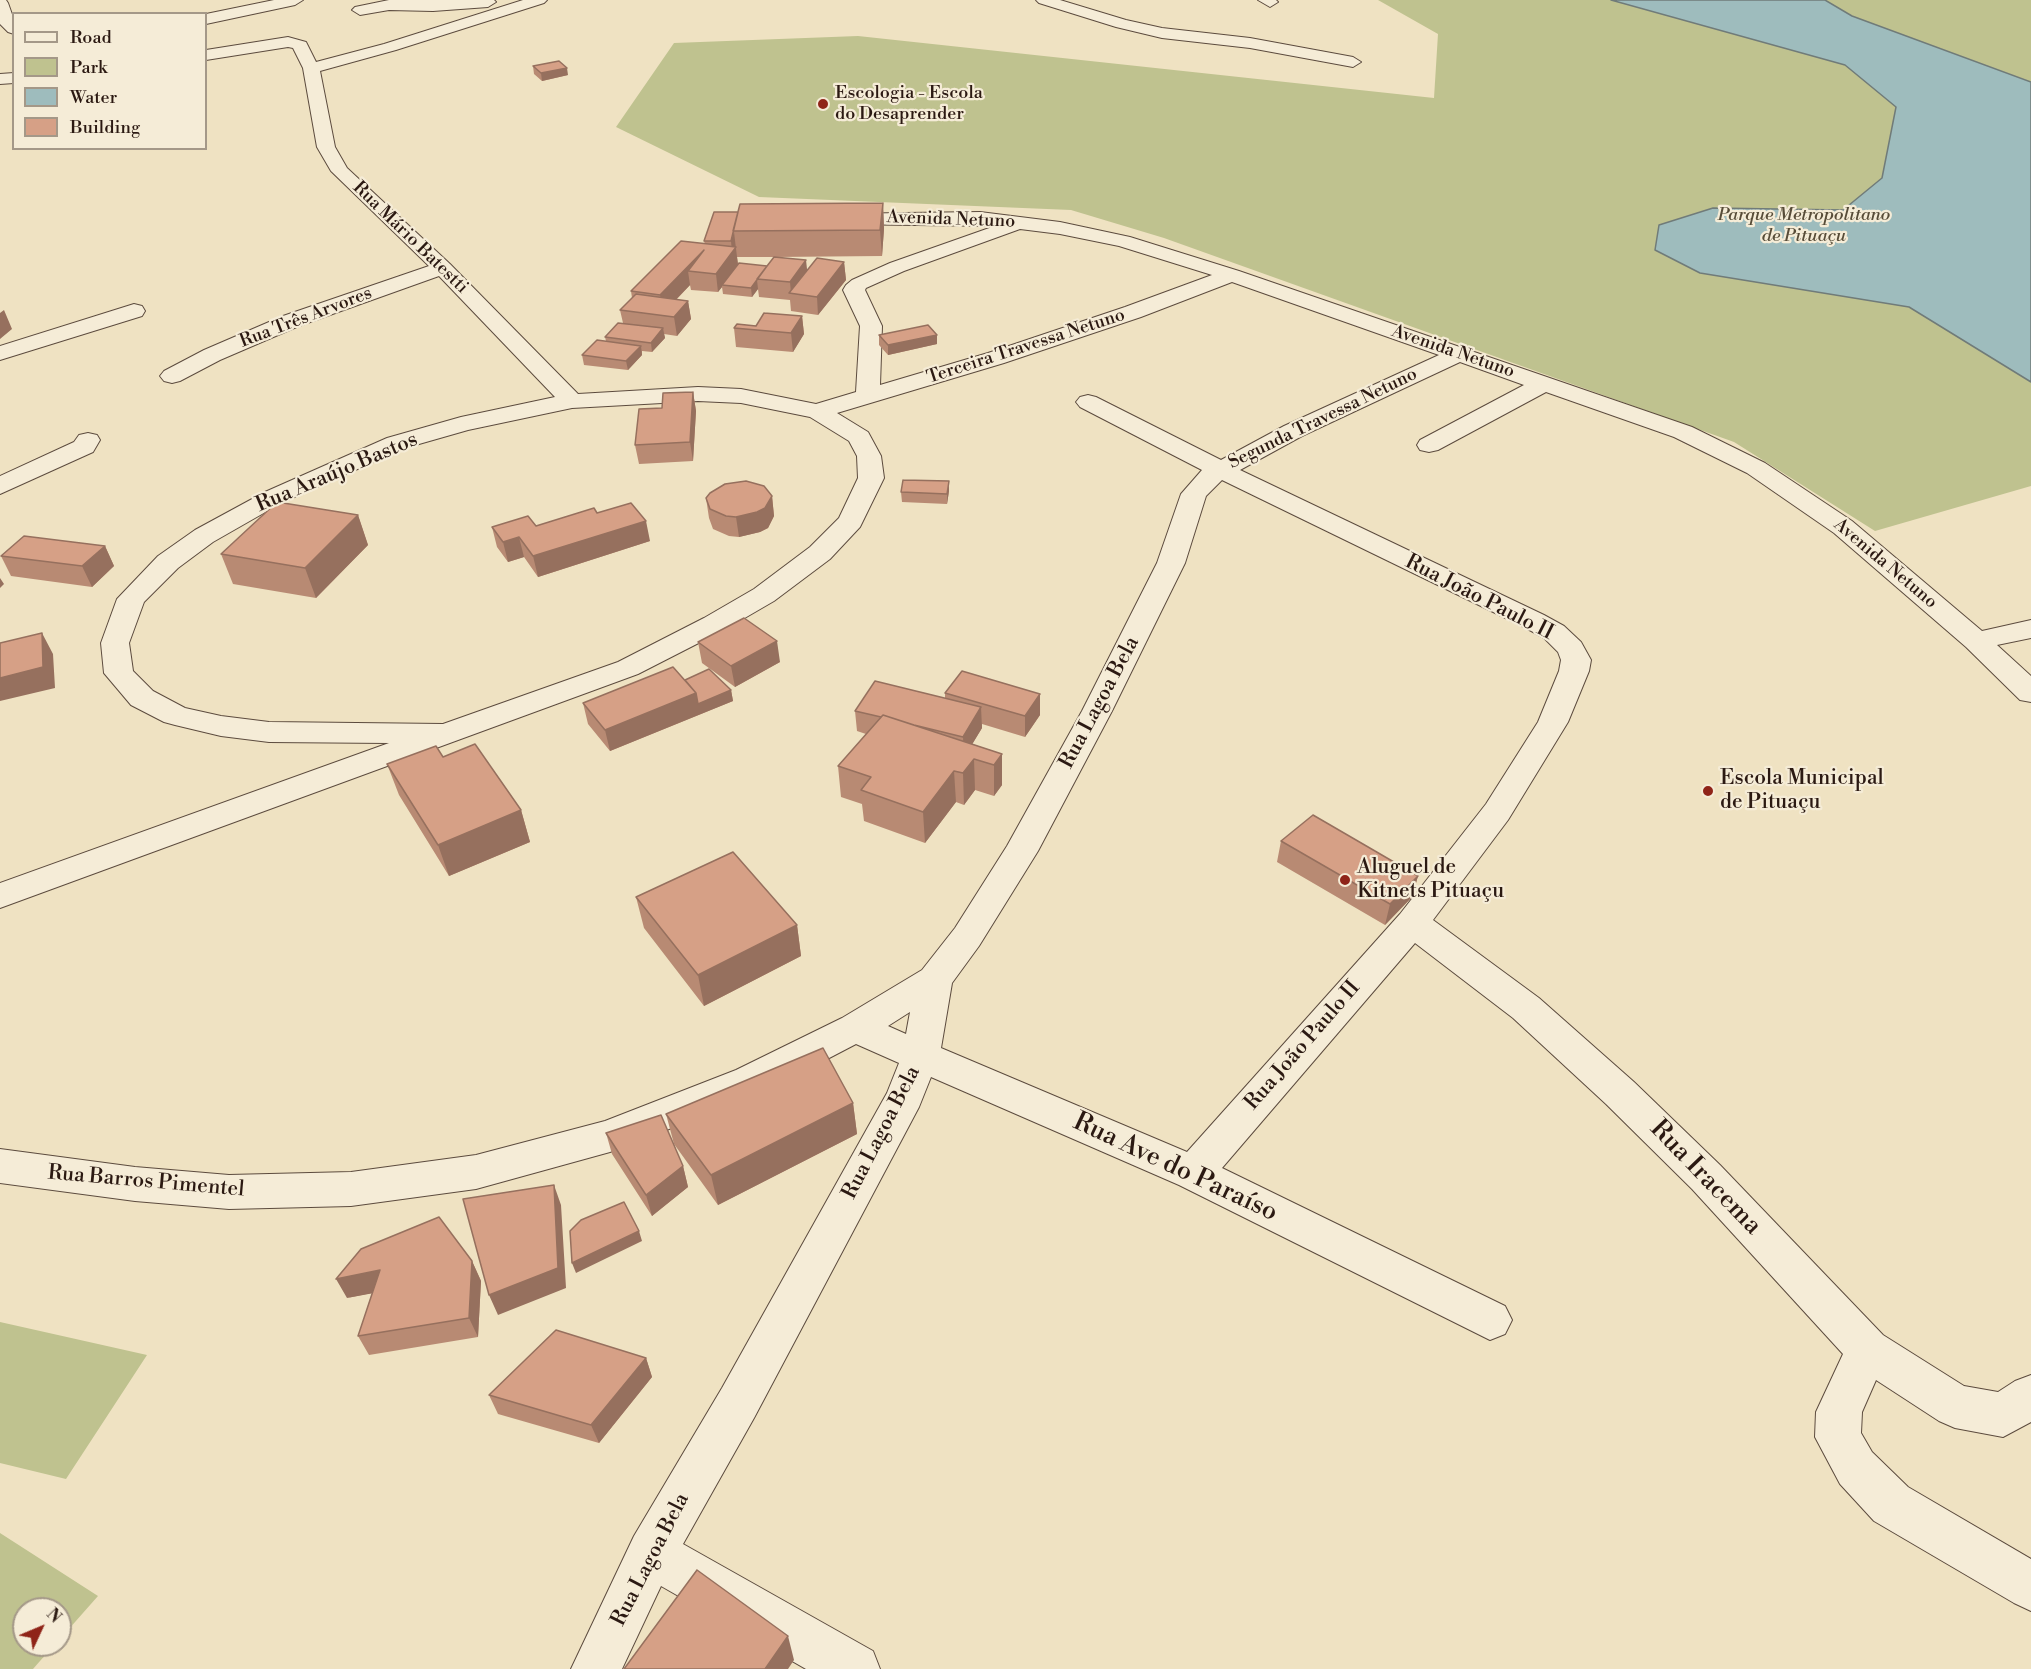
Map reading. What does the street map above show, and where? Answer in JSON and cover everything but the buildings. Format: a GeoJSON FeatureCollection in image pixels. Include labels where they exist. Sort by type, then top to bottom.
{"type":"FeatureCollection","features":[{"type":"Feature","properties":{"kind":"street"},"geometry":{"type":"LineString","coordinates":[[207,19],[295,0]]}},
{"type":"Feature","properties":{"kind":"street"},"geometry":{"type":"LineString","coordinates":[[360,10],[389,5],[433,6],[537,0]]}},
{"type":"Feature","properties":{"kind":"street"},"geometry":{"type":"LineString","coordinates":[[310,68],[425,36],[537,0]]}},
{"type":"Feature","properties":{"kind":"street"},"geometry":{"type":"LineString","coordinates":[[1044,0],[1122,24],[1162,33],[1250,44],[1353,62]]}},
{"type":"Feature","properties":{"kind":"street"},"geometry":{"type":"LineString","coordinates":[[0,3],[7,24]]}},
{"type":"Feature","properties":{"kind":"street"},"geometry":{"type":"LineString","coordinates":[[342,3],[425,36]]}},
{"type":"Feature","properties":{"kind":"street","name":"Rua Mário Batestti"},"geometry":{"type":"LineString","coordinates":[[207,55],[288,42],[300,45],[310,68],[326,147],[335,163],[349,179],[443,267],[572,402]]}},
{"type":"Feature","properties":{"kind":"street","name":"Avenida Netuno"},"geometry":{"type":"LineString","coordinates":[[816,219],[981,218],[1024,222],[1123,241],[1232,275],[1683,432],[1756,468],[1843,527],[1976,641],[2031,693]]}},
{"type":"Feature","properties":{"kind":"street"},"geometry":{"type":"LineString","coordinates":[[868,398],[871,326],[854,290],[860,284],[918,259],[1024,222]]}},
{"type":"Feature","properties":{"kind":"street","name":"Rua Três Arvores"},"geometry":{"type":"LineString","coordinates":[[172,376],[212,355],[291,321],[443,267]]}},
{"type":"Feature","properties":{"kind":"street","name":"Terceira Travessa Netuno"},"geometry":{"type":"LineString","coordinates":[[817,411],[868,398],[1057,338],[1232,275]]}},
{"type":"Feature","properties":{"kind":"street"},"geometry":{"type":"LineString","coordinates":[[0,353],[134,311]]}},
{"type":"Feature","properties":{"kind":"street","name":"Segunda Travessa Netuno"},"geometry":{"type":"LineString","coordinates":[[1221,470],[1340,408],[1459,354]]}},
{"type":"Feature","properties":{"kind":"street"},"geometry":{"type":"LineString","coordinates":[[1429,445],[1545,383]]}},
{"type":"Feature","properties":{"kind":"street","name":"Rua Araújo Bastos"},"geometry":{"type":"LineString","coordinates":[[0,896],[628,668],[764,595],[820,553],[851,521],[871,478],[869,456],[859,437],[817,411],[741,396],[698,394],[572,402],[525,409],[396,443],[274,496],[204,536],[168,562],[131,599],[115,643],[119,673],[142,698],[175,715],[220,726],[269,732],[446,734]]}},
{"type":"Feature","properties":{"kind":"street","name":"Rua João Paulo II"},"geometry":{"type":"LineString","coordinates":[[1088,402],[1221,470],[1534,621],[1554,632],[1571,648],[1576,660],[1574,671],[1553,722],[1497,812],[1412,923],[1193,1173]]}},
{"type":"Feature","properties":{"kind":"street"},"geometry":{"type":"LineString","coordinates":[[0,486],[84,447],[88,440]]}},
{"type":"Feature","properties":{"kind":"street","name":"Rua Lagoa Bela"},"geometry":{"type":"LineString","coordinates":[[596,1669],[651,1553],[738,1402],[905,1096],[921,1054],[935,980],[966,937],[1021,851],[1097,711],[1172,563],[1194,494],[1210,476],[1221,470]]}},
{"type":"Feature","properties":{"kind":"street"},"geometry":{"type":"LineString","coordinates":[[1976,641],[2031,628]]}},
{"type":"Feature","properties":{"kind":"street","name":"Rua Iracema"},"geometry":{"type":"LineString","coordinates":[[1412,923],[1526,1008],[1620,1093],[1706,1177],[1867,1349],[1955,1406],[2017,1406]]}},
{"type":"Feature","properties":{"kind":"street","name":"Rua Barros Pimentel"},"geometry":{"type":"LineString","coordinates":[[0,1166],[135,1184],[229,1192],[351,1189],[476,1172],[610,1136],[750,1081],[855,1028],[935,980]]}},
{"type":"Feature","properties":{"kind":"street","name":"Rua Ave do Paraíso"},"geometry":{"type":"LineString","coordinates":[[855,1028],[921,1054],[1193,1173],[1490,1320]]}},
{"type":"Feature","properties":{"kind":"street"},"geometry":{"type":"LineString","coordinates":[[1867,1349],[1839,1412],[1839,1437],[1856,1468],[1891,1504],[2031,1586]]}},
{"type":"Feature","properties":{"kind":"street"},"geometry":{"type":"LineString","coordinates":[[651,1553],[855,1669]]}},
{"type":"Feature","properties":{"kind":"green space","name":"Parque Metropolitano de Pituaçu"},"geometry":{"type":"Polygon","coordinates":[[[1378,0],[2031,0],[2031,486],[1875,531],[1734,442],[1164,238],[1071,210],[759,197],[616,127],[674,43],[858,36],[1434,98],[1438,34],[1378,0]]]}},
{"type":"Feature","properties":{"kind":"green space"},"geometry":{"type":"Polygon","coordinates":[[[0,1322],[147,1355],[66,1479],[0,1463],[0,1322]]]}},
{"type":"Feature","properties":{"kind":"green space"},"geometry":{"type":"Polygon","coordinates":[[[0,1533],[98,1596],[72,1625],[72,1597],[12,1597],[12,1657],[44,1657],[33,1669],[0,1669],[0,1533]]]}},
{"type":"Feature","properties":{"kind":"water"},"geometry":{"type":"Polygon","coordinates":[[[1611,0],[1825,0],[1852,16],[2031,82],[2031,382],[1909,307],[1700,273],[1655,250],[1659,225],[1713,208],[1843,210],[1882,178],[1896,107],[1845,65],[1611,0]]]}},
{"type":"Feature","properties":{"kind":"place","name":"Escologia - Escola do Desaprender"},"geometry":{"type":"Point","coordinates":[823,104]}},
{"type":"Feature","properties":{"kind":"place","name":"Escola Municipal de Pituaçu"},"geometry":{"type":"Point","coordinates":[1708,791]}},
{"type":"Feature","properties":{"kind":"place","name":"Aluguel de Kitnets Pituaçu"},"geometry":{"type":"Point","coordinates":[1345,880]}}]}
